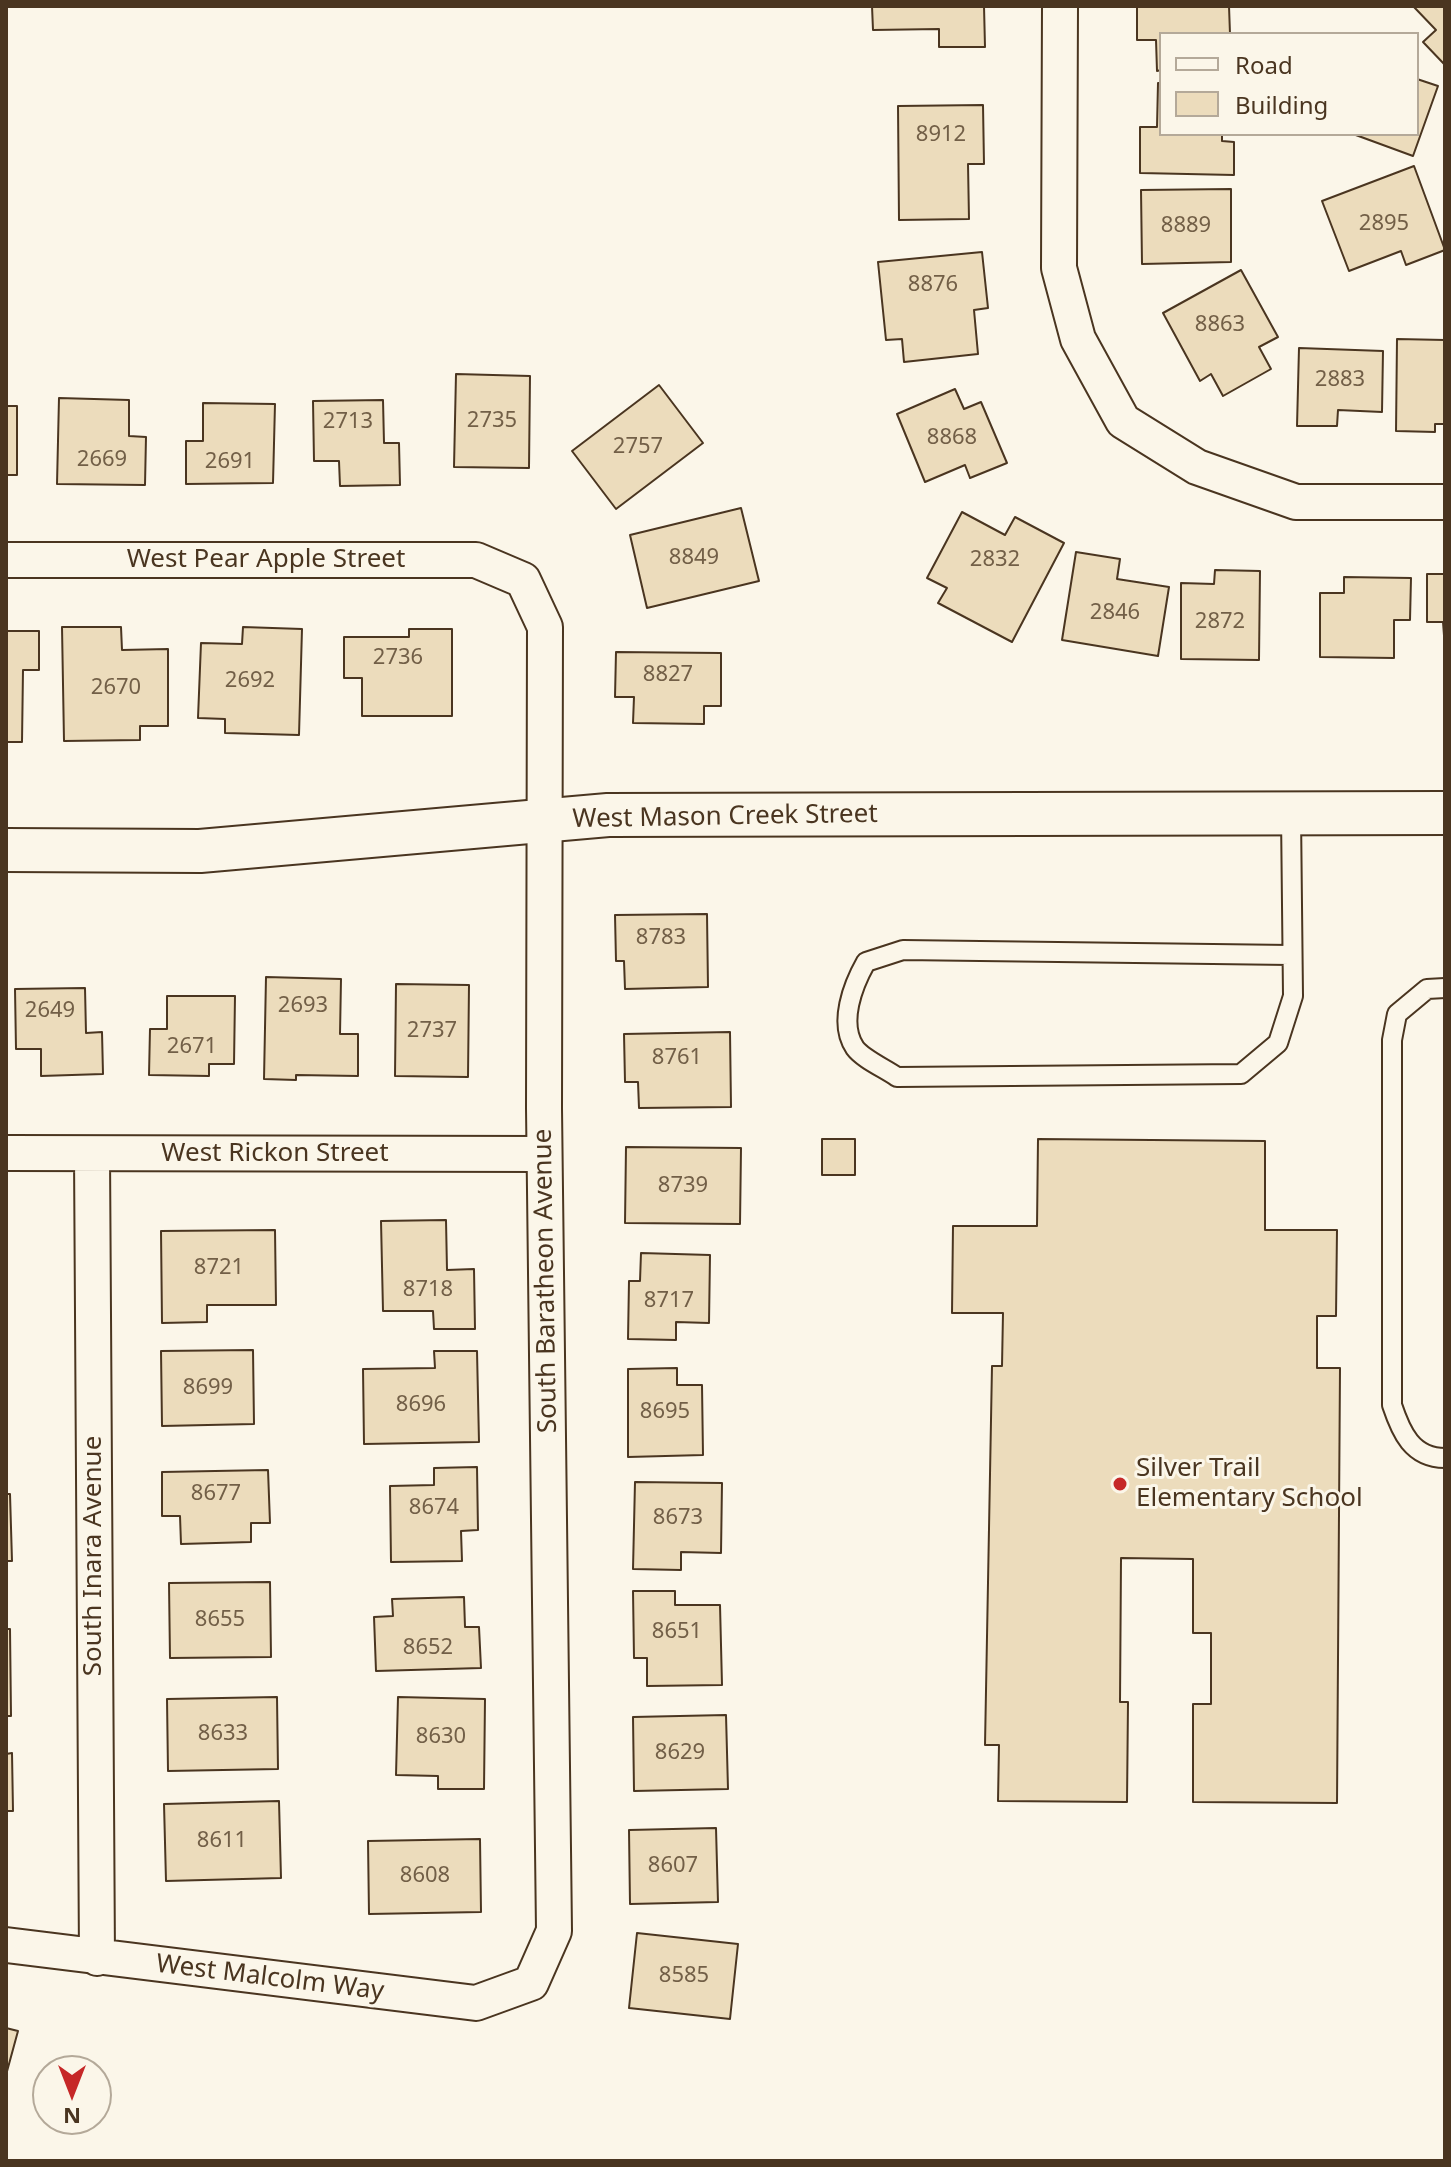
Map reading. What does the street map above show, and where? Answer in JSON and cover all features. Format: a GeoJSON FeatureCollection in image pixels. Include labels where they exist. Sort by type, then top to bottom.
{"type":"FeatureCollection","features":[{"type":"Feature","properties":{"kind":"street"},"geometry":{"type":"LineString","coordinates":[[1060,6],[1059,268],[1078,339],[1123,421],[1197,467],[1296,502],[1445,502]]}},
{"type":"Feature","properties":{"kind":"street","name":"West Pear Apple Street"},"geometry":{"type":"LineString","coordinates":[[6,560],[476,560],[523,580]]}},
{"type":"Feature","properties":{"kind":"street","name":"South Baratheon Avenue"},"geometry":{"type":"LineString","coordinates":[[523,580],[545,627],[544,1154],[554,1931],[531,1983]]}},
{"type":"Feature","properties":{"kind":"street","name":"West Mason Creek Street"},"geometry":{"type":"LineString","coordinates":[[6,850],[200,851],[608,815],[1445,813]]}},
{"type":"Feature","properties":{"kind":"street","name":"West Rickon Street"},"geometry":{"type":"LineString","coordinates":[[6,1153],[544,1154]]}},
{"type":"Feature","properties":{"kind":"street","name":"South Inara Avenue"},"geometry":{"type":"LineString","coordinates":[[92,1154],[97,1958]]}},
{"type":"Feature","properties":{"kind":"street","name":"West Malcolm Way"},"geometry":{"type":"LineString","coordinates":[[6,1945],[476,2003],[531,1983]]}},
{"type":"Feature","properties":{"kind":"lane"},"geometry":{"type":"LineString","coordinates":[[1290,955],[903,950],[866,962],[852,987],[848,1027],[855,1049],[897,1077],[1241,1074],[1278,1043],[1293,996],[1290,955],[1291,814]]}},
{"type":"Feature","properties":{"kind":"lane"},"geometry":{"type":"LineString","coordinates":[[1445,988],[1427,989],[1397,1014],[1392,1040],[1392,1405],[1402,1437],[1430,1458],[1445,1458]]}},
{"type":"Feature","properties":{"kind":"building"},"geometry":{"type":"Polygon","coordinates":[[[872,6],[984,6],[985,47],[939,47],[939,29],[873,30],[872,6]]]}},
{"type":"Feature","properties":{"kind":"building"},"geometry":{"type":"Polygon","coordinates":[[[1137,6],[1229,6],[1230,32],[1159,32],[1159,70],[1156,40],[1137,40],[1137,6]]]}},
{"type":"Feature","properties":{"kind":"building"},"geometry":{"type":"Polygon","coordinates":[[[1413,6],[1445,6],[1445,65],[1423,42],[1436,30],[1413,6]]]}},
{"type":"Feature","properties":{"kind":"building"},"geometry":{"type":"Polygon","coordinates":[[[1419,80],[1438,86],[1413,156],[1358,136],[1419,136],[1419,80]]]}},
{"type":"Feature","properties":{"kind":"building"},"geometry":{"type":"Polygon","coordinates":[[[1159,83],[1159,136],[1222,136],[1222,141],[1234,142],[1234,175],[1140,173],[1140,127],[1157,127],[1159,83]]]}},
{"type":"Feature","properties":{"kind":"building"},"geometry":{"type":"Polygon","coordinates":[[[983,105],[984,164],[968,164],[969,219],[899,220],[898,106],[983,105]]]}},
{"type":"Feature","properties":{"kind":"building"},"geometry":{"type":"Polygon","coordinates":[[[1414,166],[1445,250],[1406,265],[1401,251],[1349,271],[1322,201],[1414,166]]]}},
{"type":"Feature","properties":{"kind":"building"},"geometry":{"type":"Polygon","coordinates":[[[1231,189],[1231,262],[1142,264],[1141,190],[1231,189]]]}},
{"type":"Feature","properties":{"kind":"building"},"geometry":{"type":"Polygon","coordinates":[[[982,252],[988,308],[974,310],[978,354],[904,362],[902,339],[886,340],[878,262],[982,252]]]}},
{"type":"Feature","properties":{"kind":"building"},"geometry":{"type":"Polygon","coordinates":[[[1241,270],[1278,337],[1259,347],[1271,369],[1223,396],[1211,374],[1200,381],[1163,313],[1241,270]]]}},
{"type":"Feature","properties":{"kind":"building"},"geometry":{"type":"Polygon","coordinates":[[[1397,339],[1445,340],[1445,424],[1435,424],[1435,432],[1396,431],[1397,339]]]}},
{"type":"Feature","properties":{"kind":"building"},"geometry":{"type":"Polygon","coordinates":[[[1299,348],[1383,351],[1382,412],[1338,410],[1337,426],[1297,426],[1299,348]]]}},
{"type":"Feature","properties":{"kind":"building"},"geometry":{"type":"Polygon","coordinates":[[[456,374],[530,376],[529,468],[454,467],[456,374]]]}},
{"type":"Feature","properties":{"kind":"building"},"geometry":{"type":"Polygon","coordinates":[[[659,385],[703,443],[616,509],[572,451],[659,385]]]}},
{"type":"Feature","properties":{"kind":"building"},"geometry":{"type":"Polygon","coordinates":[[[955,389],[964,409],[981,402],[1007,463],[970,478],[965,465],[925,482],[897,414],[955,389]]]}},
{"type":"Feature","properties":{"kind":"building"},"geometry":{"type":"Polygon","coordinates":[[[59,398],[129,400],[129,436],[146,437],[145,485],[57,484],[59,398]]]}},
{"type":"Feature","properties":{"kind":"building"},"geometry":{"type":"Polygon","coordinates":[[[383,400],[384,443],[399,443],[400,485],[340,486],[339,461],[314,461],[313,401],[383,400]]]}},
{"type":"Feature","properties":{"kind":"building"},"geometry":{"type":"Polygon","coordinates":[[[203,403],[275,404],[273,483],[186,484],[186,441],[203,441],[203,403]]]}},
{"type":"Feature","properties":{"kind":"building"},"geometry":{"type":"Polygon","coordinates":[[[6,406],[17,406],[17,475],[6,475],[6,406]]]}},
{"type":"Feature","properties":{"kind":"building"},"geometry":{"type":"Polygon","coordinates":[[[741,508],[759,581],[647,608],[630,535],[741,508]]]}},
{"type":"Feature","properties":{"kind":"building"},"geometry":{"type":"Polygon","coordinates":[[[962,512],[1005,535],[1015,517],[1064,543],[1012,642],[938,603],[947,588],[927,578],[962,512]]]}},
{"type":"Feature","properties":{"kind":"building"},"geometry":{"type":"Polygon","coordinates":[[[1076,552],[1120,559],[1117,579],[1169,587],[1158,656],[1062,640],[1076,552]]]}},
{"type":"Feature","properties":{"kind":"building"},"geometry":{"type":"Polygon","coordinates":[[[1215,570],[1260,571],[1259,660],[1181,659],[1181,583],[1214,584],[1215,570]]]}},
{"type":"Feature","properties":{"kind":"building"},"geometry":{"type":"Polygon","coordinates":[[[1427,574],[1445,574],[1445,649],[1443,622],[1427,622],[1427,574]]]}},
{"type":"Feature","properties":{"kind":"building"},"geometry":{"type":"Polygon","coordinates":[[[1344,577],[1411,578],[1410,620],[1394,620],[1394,658],[1320,657],[1320,593],[1344,593],[1344,577]]]}},
{"type":"Feature","properties":{"kind":"building"},"geometry":{"type":"Polygon","coordinates":[[[62,627],[121,627],[122,650],[168,649],[168,726],[140,726],[140,740],[64,741],[62,627]]]}},
{"type":"Feature","properties":{"kind":"building"},"geometry":{"type":"Polygon","coordinates":[[[243,627],[302,629],[299,735],[225,733],[225,719],[198,718],[201,643],[242,644],[243,627]]]}},
{"type":"Feature","properties":{"kind":"building"},"geometry":{"type":"Polygon","coordinates":[[[409,629],[452,629],[452,716],[362,716],[362,678],[344,678],[344,637],[409,637],[409,629]]]}},
{"type":"Feature","properties":{"kind":"building"},"geometry":{"type":"Polygon","coordinates":[[[6,631],[39,631],[39,670],[23,670],[22,742],[6,742],[6,631]]]}},
{"type":"Feature","properties":{"kind":"building"},"geometry":{"type":"Polygon","coordinates":[[[616,652],[721,653],[721,706],[704,706],[704,724],[633,723],[634,697],[615,697],[616,652]]]}},
{"type":"Feature","properties":{"kind":"building"},"geometry":{"type":"Polygon","coordinates":[[[707,914],[708,987],[625,989],[624,961],[616,961],[615,915],[707,914]]]}},
{"type":"Feature","properties":{"kind":"building"},"geometry":{"type":"Polygon","coordinates":[[[266,977],[341,979],[340,1034],[358,1034],[358,1076],[296,1075],[296,1080],[264,1079],[266,977]]]}},
{"type":"Feature","properties":{"kind":"building"},"geometry":{"type":"Polygon","coordinates":[[[396,984],[469,985],[468,1077],[395,1076],[396,984]]]}},
{"type":"Feature","properties":{"kind":"building"},"geometry":{"type":"Polygon","coordinates":[[[85,988],[86,1033],[102,1032],[103,1074],[41,1076],[41,1049],[16,1049],[15,989],[85,988]]]}},
{"type":"Feature","properties":{"kind":"building"},"geometry":{"type":"Polygon","coordinates":[[[167,996],[235,996],[234,1064],[209,1064],[209,1076],[149,1075],[150,1029],[167,1029],[167,996]]]}},
{"type":"Feature","properties":{"kind":"building"},"geometry":{"type":"Polygon","coordinates":[[[730,1032],[731,1107],[639,1108],[638,1082],[625,1082],[624,1034],[730,1032]]]}},
{"type":"Feature","properties":{"kind":"building"},"geometry":{"type":"Polygon","coordinates":[[[822,1139],[855,1139],[855,1175],[822,1175],[822,1139]]]}},
{"type":"Feature","properties":{"kind":"building"},"geometry":{"type":"Polygon","coordinates":[[[1038,1139],[1265,1141],[1265,1230],[1337,1230],[1336,1316],[1317,1316],[1317,1368],[1340,1368],[1337,1803],[1193,1802],[1193,1704],[1211,1704],[1211,1633],[1193,1633],[1193,1559],[1121,1558],[1120,1702],[1128,1702],[1127,1802],[998,1801],[999,1745],[985,1745],[992,1366],[1002,1366],[1003,1313],[952,1313],[953,1226],[1037,1226],[1038,1139]]]}},
{"type":"Feature","properties":{"kind":"building"},"geometry":{"type":"Polygon","coordinates":[[[626,1147],[741,1148],[740,1224],[625,1223],[626,1147]]]}},
{"type":"Feature","properties":{"kind":"building"},"geometry":{"type":"Polygon","coordinates":[[[446,1220],[447,1270],[474,1269],[475,1329],[434,1329],[433,1311],[383,1311],[381,1221],[446,1220]]]}},
{"type":"Feature","properties":{"kind":"building"},"geometry":{"type":"Polygon","coordinates":[[[275,1230],[276,1305],[207,1305],[207,1322],[162,1323],[161,1231],[275,1230]]]}},
{"type":"Feature","properties":{"kind":"building"},"geometry":{"type":"Polygon","coordinates":[[[641,1253],[710,1255],[709,1323],[676,1322],[676,1340],[628,1339],[629,1281],[640,1281],[641,1253]]]}},
{"type":"Feature","properties":{"kind":"building"},"geometry":{"type":"Polygon","coordinates":[[[253,1350],[254,1424],[162,1426],[161,1351],[253,1350]]]}},
{"type":"Feature","properties":{"kind":"building"},"geometry":{"type":"Polygon","coordinates":[[[434,1351],[477,1351],[479,1442],[364,1444],[363,1369],[435,1368],[434,1351]]]}},
{"type":"Feature","properties":{"kind":"building"},"geometry":{"type":"Polygon","coordinates":[[[677,1368],[677,1385],[702,1385],[703,1455],[628,1457],[628,1369],[677,1368]]]}},
{"type":"Feature","properties":{"kind":"building"},"geometry":{"type":"Polygon","coordinates":[[[477,1467],[478,1530],[461,1531],[462,1561],[391,1562],[390,1486],[434,1485],[434,1468],[477,1467]]]}},
{"type":"Feature","properties":{"kind":"building"},"geometry":{"type":"Polygon","coordinates":[[[268,1470],[270,1523],[251,1523],[251,1542],[181,1544],[180,1516],[162,1516],[162,1472],[268,1470]]]}},
{"type":"Feature","properties":{"kind":"building"},"geometry":{"type":"Polygon","coordinates":[[[635,1482],[722,1483],[721,1553],[681,1552],[681,1570],[633,1569],[635,1482]]]}},
{"type":"Feature","properties":{"kind":"building"},"geometry":{"type":"Polygon","coordinates":[[[6,1494],[10,1494],[12,1561],[6,1561],[6,1494]]]}},
{"type":"Feature","properties":{"kind":"building"},"geometry":{"type":"Polygon","coordinates":[[[270,1582],[271,1657],[170,1658],[169,1583],[270,1582]]]}},
{"type":"Feature","properties":{"kind":"building"},"geometry":{"type":"Polygon","coordinates":[[[633,1591],[675,1591],[675,1605],[720,1605],[722,1685],[647,1686],[647,1658],[634,1658],[633,1591]]]}},
{"type":"Feature","properties":{"kind":"building"},"geometry":{"type":"Polygon","coordinates":[[[464,1597],[465,1627],[479,1627],[481,1668],[376,1671],[374,1617],[393,1616],[392,1599],[464,1597]]]}},
{"type":"Feature","properties":{"kind":"building"},"geometry":{"type":"Polygon","coordinates":[[[6,1629],[10,1629],[11,1716],[6,1716],[6,1629]]]}},
{"type":"Feature","properties":{"kind":"building"},"geometry":{"type":"Polygon","coordinates":[[[277,1697],[278,1769],[168,1771],[167,1699],[277,1697]]]}},
{"type":"Feature","properties":{"kind":"building"},"geometry":{"type":"Polygon","coordinates":[[[398,1697],[485,1699],[484,1789],[438,1789],[438,1776],[396,1775],[398,1697]]]}},
{"type":"Feature","properties":{"kind":"building"},"geometry":{"type":"Polygon","coordinates":[[[726,1715],[728,1789],[634,1791],[633,1717],[726,1715]]]}},
{"type":"Feature","properties":{"kind":"building"},"geometry":{"type":"Polygon","coordinates":[[[12,1753],[13,1811],[6,1811],[6,1754],[12,1753]]]}},
{"type":"Feature","properties":{"kind":"building"},"geometry":{"type":"Polygon","coordinates":[[[279,1801],[281,1878],[166,1881],[164,1804],[279,1801]]]}},
{"type":"Feature","properties":{"kind":"building"},"geometry":{"type":"Polygon","coordinates":[[[716,1828],[718,1902],[630,1904],[629,1830],[716,1828]]]}},
{"type":"Feature","properties":{"kind":"building"},"geometry":{"type":"Polygon","coordinates":[[[480,1839],[481,1912],[369,1914],[368,1841],[480,1839]]]}},
{"type":"Feature","properties":{"kind":"building"},"geometry":{"type":"Polygon","coordinates":[[[637,1933],[738,1944],[730,2019],[629,2008],[637,1933]]]}},
{"type":"Feature","properties":{"kind":"building"},"geometry":{"type":"Polygon","coordinates":[[[6,2028],[18,2031],[6,2075],[6,2028]]]}},
{"type":"Feature","properties":{"kind":"place","name":"Silver Trail Elementary School"},"geometry":{"type":"Point","coordinates":[1120,1484]}}]}
